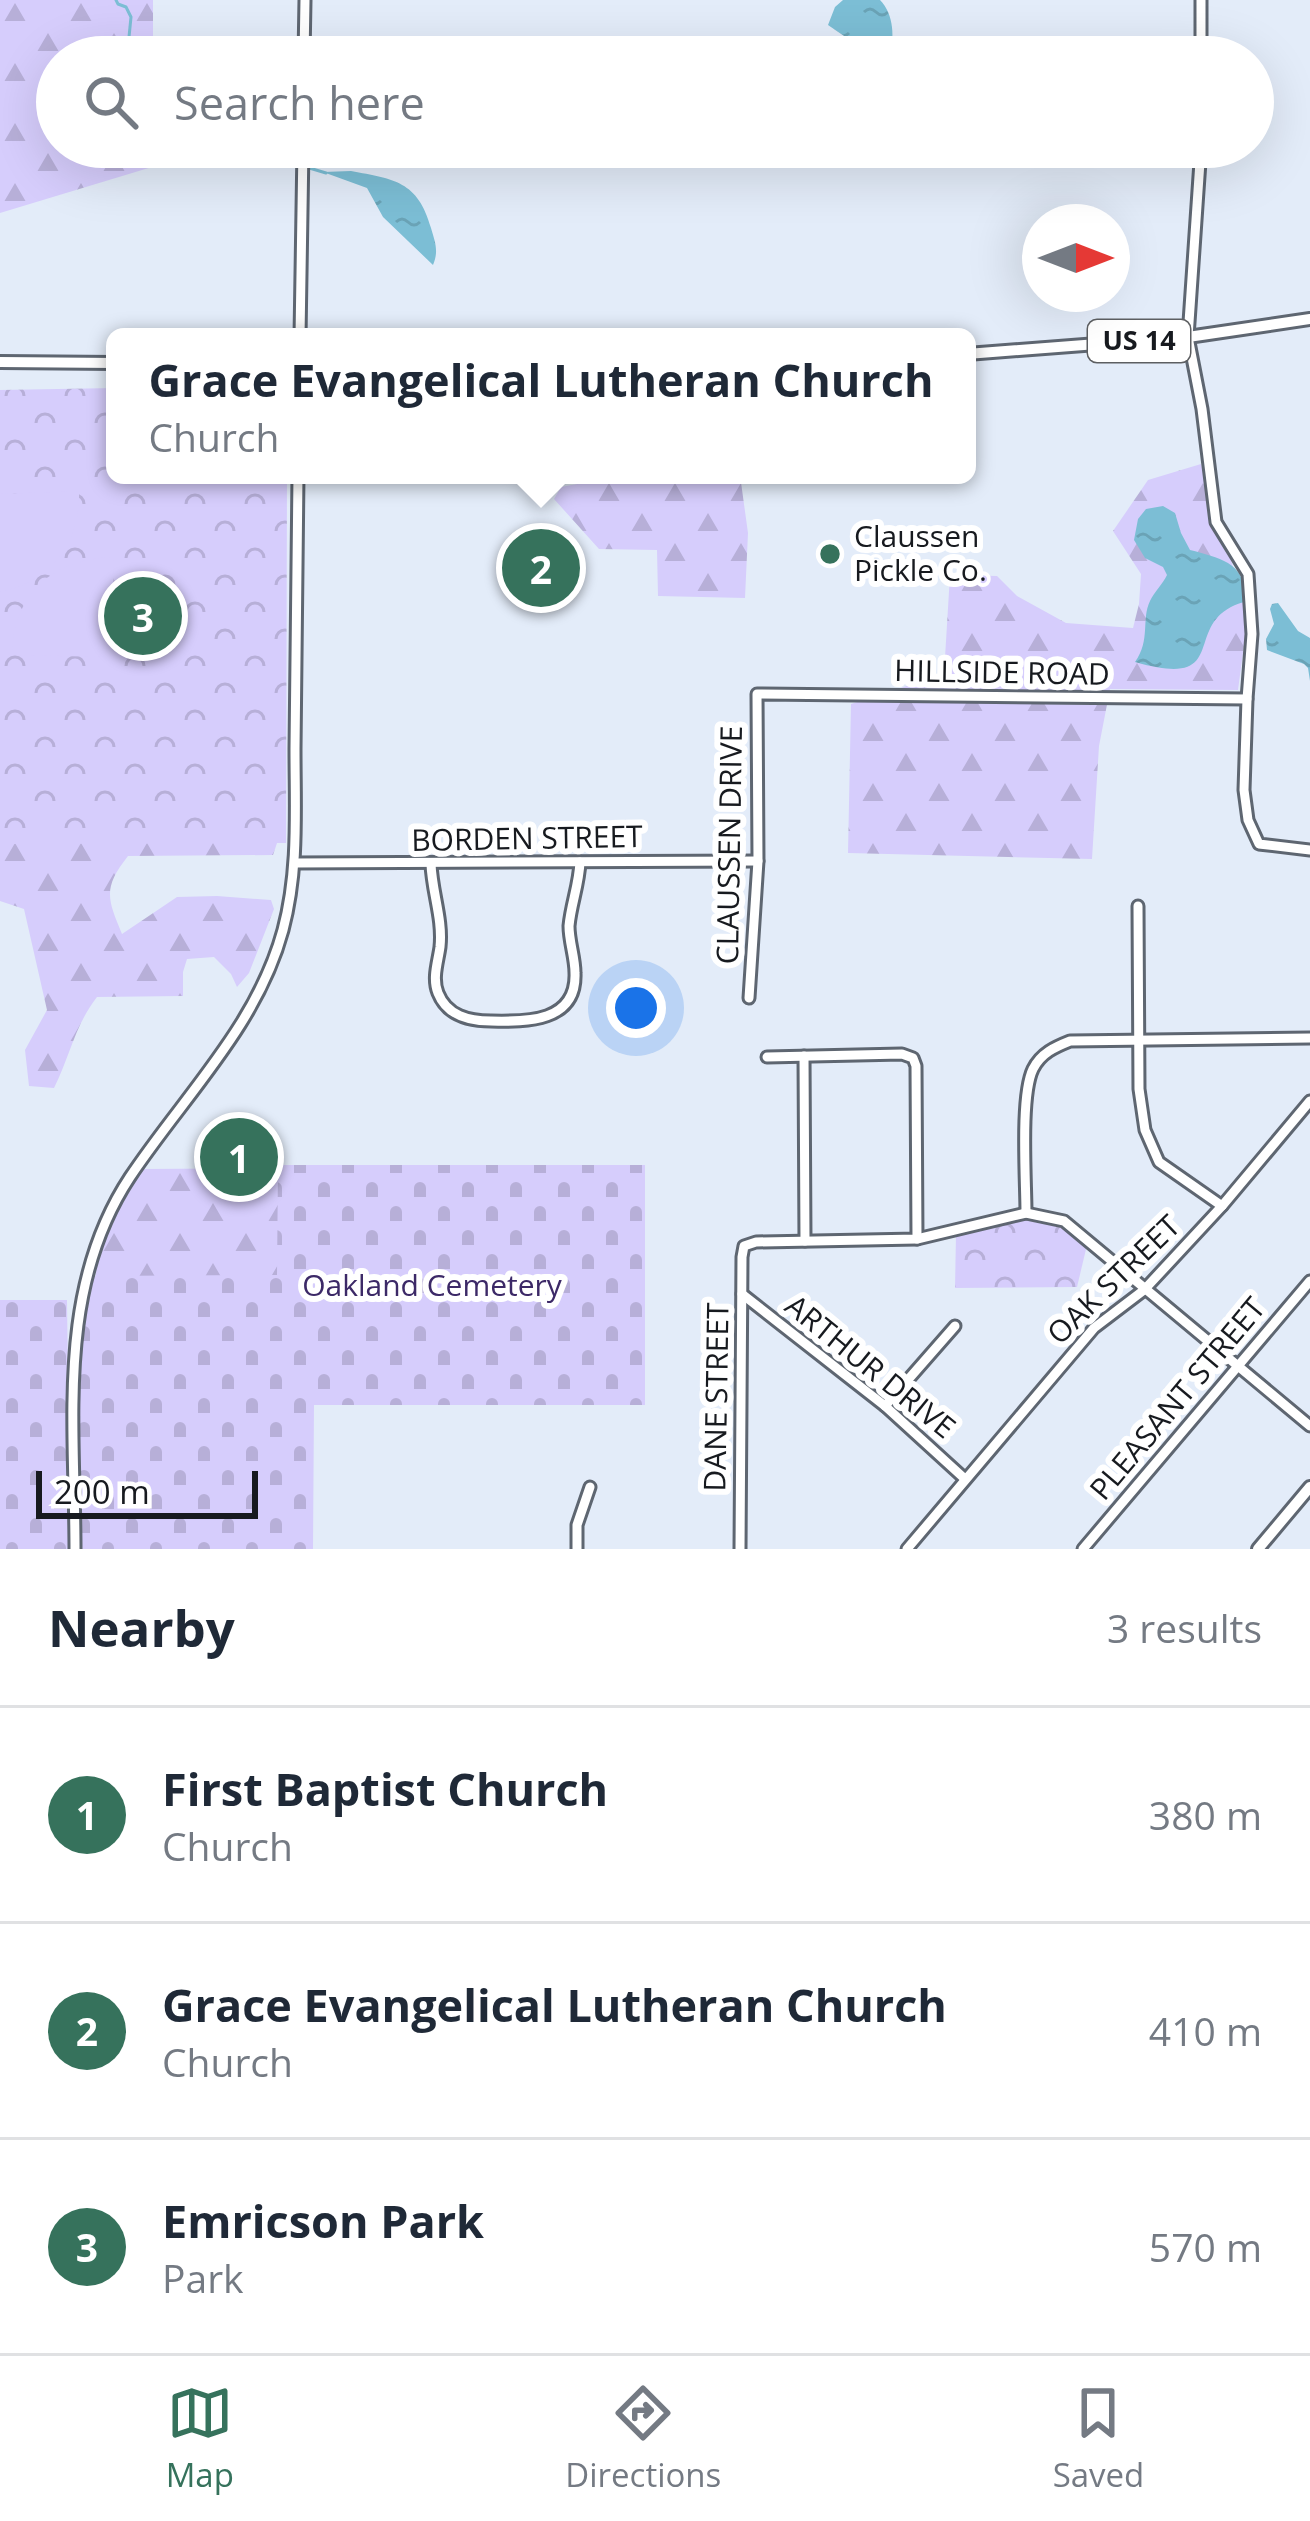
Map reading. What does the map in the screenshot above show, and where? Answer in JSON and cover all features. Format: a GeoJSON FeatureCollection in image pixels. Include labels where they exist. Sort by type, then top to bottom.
{"type":"FeatureCollection","features":[{"type":"Feature","properties":{"kind":"main road","name":"US 14"},"geometry":{"type":"LineString","coordinates":[[976,353],[1188,338],[1310,319]]}},
{"type":"Feature","properties":{"kind":"main road"},"geometry":{"type":"LineString","coordinates":[[0,362],[106,363]]}},
{"type":"Feature","properties":{"kind":"main road"},"geometry":{"type":"LineString","coordinates":[[1258,1549],[1310,1487]]}},
{"type":"Feature","properties":{"kind":"street"},"geometry":{"type":"LineString","coordinates":[[304,36],[305,0]]}},
{"type":"Feature","properties":{"kind":"street"},"geometry":{"type":"LineString","coordinates":[[1201,0],[1201,36]]}},
{"type":"Feature","properties":{"kind":"street"},"geometry":{"type":"LineString","coordinates":[[300,328],[303,168]]}},
{"type":"Feature","properties":{"kind":"street"},"geometry":{"type":"LineString","coordinates":[[1200,168],[1188,338],[1216,522],[1248,574],[1252,634],[1244,790],[1248,820],[1259,844],[1310,850]]}},
{"type":"Feature","properties":{"kind":"street"},"geometry":{"type":"LineString","coordinates":[[74,1549],[74,1343],[97,1240],[129,1179],[241,1024],[283,929],[296,863],[298,484]]}},
{"type":"Feature","properties":{"kind":"street","name":"HILLSIDE ROAD"},"geometry":{"type":"LineString","coordinates":[[757,694],[1247,699]]}},
{"type":"Feature","properties":{"kind":"street","name":"CLAUSSEN DRIVE"},"geometry":{"type":"LineString","coordinates":[[749,998],[758,861],[757,694]]}},
{"type":"Feature","properties":{"kind":"street","name":"BORDEN STREET"},"geometry":{"type":"LineString","coordinates":[[296,863],[758,861]]}},
{"type":"Feature","properties":{"kind":"street"},"geometry":{"type":"LineString","coordinates":[[430,864],[440,926],[438,995],[464,1019],[492,1022],[538,1020],[558,1011],[573,991],[576,974],[569,930],[580,862]]}},
{"type":"Feature","properties":{"kind":"street"},"geometry":{"type":"LineString","coordinates":[[1138,906],[1145,1130],[1159,1162],[1222,1206]]}},
{"type":"Feature","properties":{"kind":"street"},"geometry":{"type":"LineString","coordinates":[[1026,1213],[1027,1095],[1033,1069],[1048,1050],[1070,1041],[1310,1038]]}},
{"type":"Feature","properties":{"kind":"street"},"geometry":{"type":"LineString","coordinates":[[767,1057],[902,1054],[913,1058],[917,1239]]}},
{"type":"Feature","properties":{"kind":"street"},"geometry":{"type":"LineString","coordinates":[[804,1055],[805,1241],[917,1239],[1026,1213],[1064,1221],[1310,1426]]}},
{"type":"Feature","properties":{"kind":"street","name":"OAK STREET"},"geometry":{"type":"LineString","coordinates":[[907,1549],[1094,1328],[1144,1290],[1310,1101]]}},
{"type":"Feature","properties":{"kind":"street","name":"DANE STREET"},"geometry":{"type":"LineString","coordinates":[[740,1549],[744,1246],[805,1241]]}},
{"type":"Feature","properties":{"kind":"street","name":"PLEASANT STREET"},"geometry":{"type":"LineString","coordinates":[[1083,1549],[1310,1281]]}},
{"type":"Feature","properties":{"kind":"street","name":"ARTHUR DRIVE"},"geometry":{"type":"LineString","coordinates":[[742,1294],[885,1406],[965,1478]]}},
{"type":"Feature","properties":{"kind":"street"},"geometry":{"type":"LineString","coordinates":[[885,1406],[956,1326]]}},
{"type":"Feature","properties":{"kind":"street"},"geometry":{"type":"LineString","coordinates":[[577,1549],[577,1525],[590,1487]]}},
{"type":"Feature","properties":{"kind":"green space"},"geometry":{"type":"Polygon","coordinates":[[[0,0],[153,0],[153,36],[36,36],[36,168],[149,168],[0,213],[0,0]]]}},
{"type":"Feature","properties":{"kind":"green space"},"geometry":{"type":"Polygon","coordinates":[[[106,388],[106,484],[287,484],[286,843],[0,844],[0,390],[106,388]]]}},
{"type":"Feature","properties":{"kind":"green space"},"geometry":{"type":"Polygon","coordinates":[[[1201,464],[1248,615],[1238,690],[1110,689],[1099,746],[1092,859],[848,853],[851,704],[944,674],[950,575],[997,576],[1017,596],[1066,623],[1133,628],[1141,574],[1113,531],[1148,480],[1201,464]]]}},
{"type":"Feature","properties":{"kind":"green space"},"geometry":{"type":"Polygon","coordinates":[[[741,484],[748,533],[745,598],[658,596],[657,550],[599,549],[554,499],[561,487],[741,484]]]}},
{"type":"Feature","properties":{"kind":"green space"},"geometry":{"type":"Polygon","coordinates":[[[79,491],[75,527],[59,557],[34,579],[0,592],[0,494],[79,491]]]}},
{"type":"Feature","properties":{"kind":"green space"},"geometry":{"type":"Polygon","coordinates":[[[114,557],[112,650],[107,657],[12,655],[20,613],[41,583],[73,564],[114,557]]]}},
{"type":"Feature","properties":{"kind":"green space"},"geometry":{"type":"Polygon","coordinates":[[[0,822],[280,834],[273,855],[128,856],[111,885],[111,902],[122,934],[177,897],[271,900],[274,909],[249,973],[237,987],[214,957],[187,959],[183,996],[97,997],[54,1088],[29,1086],[25,1050],[47,1010],[24,909],[0,901],[0,822]]]}},
{"type":"Feature","properties":{"kind":"green space","name":"Oakland Cemetery"},"geometry":{"type":"Polygon","coordinates":[[[278,1165],[645,1165],[645,1405],[314,1405],[313,1549],[78,1549],[76,1370],[91,1276],[277,1275],[278,1165]]]}},
{"type":"Feature","properties":{"kind":"green space"},"geometry":{"type":"Polygon","coordinates":[[[295,1168],[296,1299],[95,1289],[104,1241],[143,1169],[295,1168]]]}},
{"type":"Feature","properties":{"kind":"green space"},"geometry":{"type":"Polygon","coordinates":[[[1020,1219],[1056,1224],[1087,1245],[1077,1287],[955,1288],[956,1235],[1020,1219]]]}},
{"type":"Feature","properties":{"kind":"green space"},"geometry":{"type":"Polygon","coordinates":[[[0,1300],[67,1300],[70,1549],[0,1549],[0,1300]]]}},
{"type":"Feature","properties":{"kind":"water"},"geometry":{"type":"Polygon","coordinates":[[[843,0],[880,0],[888,12],[892,36],[844,36],[828,25],[843,0]]]}},
{"type":"Feature","properties":{"kind":"water"},"geometry":{"type":"Polygon","coordinates":[[[351,171],[392,180],[419,200],[436,251],[433,265],[383,217],[367,188],[323,172],[351,171]]]}},
{"type":"Feature","properties":{"kind":"water"},"geometry":{"type":"Polygon","coordinates":[[[1163,506],[1175,513],[1190,550],[1230,565],[1244,589],[1244,602],[1224,611],[1213,623],[1196,661],[1185,668],[1135,662],[1143,646],[1147,608],[1167,575],[1163,567],[1145,558],[1134,540],[1138,519],[1146,509],[1163,506]]]}},
{"type":"Feature","properties":{"kind":"water"},"geometry":{"type":"Polygon","coordinates":[[[1278,603],[1298,631],[1310,638],[1310,681],[1304,664],[1267,650],[1266,639],[1274,624],[1270,609],[1278,603]]]}},
{"type":"Feature","properties":{"kind":"waterway"},"geometry":{"type":"LineString","coordinates":[[116,0],[131,17],[129,36]]}},
{"type":"Feature","properties":{"kind":"waterway"},"geometry":{"type":"LineString","coordinates":[[309,168],[326,173]]}},
{"type":"Feature","properties":{"kind":"place","name":"Claussen Pickle Co."},"geometry":{"type":"Point","coordinates":[830,554]}},
{"type":"Feature","properties":{"kind":"place","name":"Grace Evangelical Lutheran Church"},"geometry":{"type":"Point","coordinates":[541,568]}},
{"type":"Feature","properties":{"kind":"place","name":"Emricson Park"},"geometry":{"type":"Point","coordinates":[143,616]}},
{"type":"Feature","properties":{"kind":"place","name":"First Baptist Church"},"geometry":{"type":"Point","coordinates":[239,1157]}}]}
